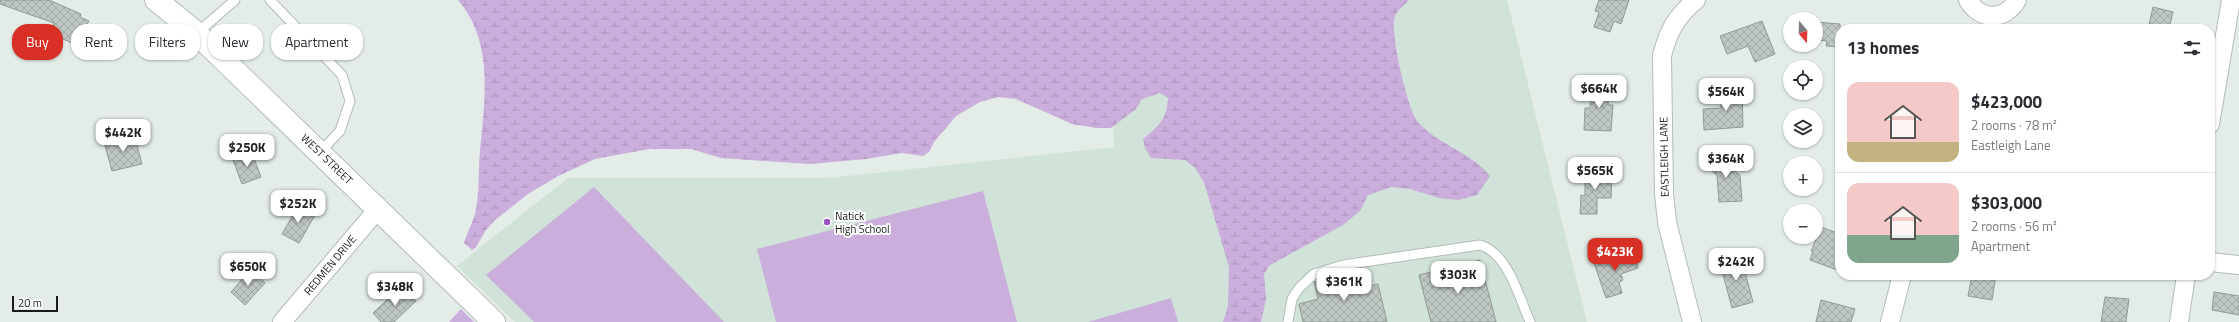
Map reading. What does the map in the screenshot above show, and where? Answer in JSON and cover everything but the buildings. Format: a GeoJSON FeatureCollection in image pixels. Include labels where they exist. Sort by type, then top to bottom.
{"type":"FeatureCollection","features":[{"type":"Feature","properties":{"kind":"street","name":"WEST STREET"},"geometry":{"type":"LineString","coordinates":[[156,0],[184,24]]}},
{"type":"Feature","properties":{"kind":"street","name":"EASTLEIGH LANE"},"geometry":{"type":"LineString","coordinates":[[1692,322],[1666,215],[1662,56],[1668,35],[1681,12],[1696,0]]}},
{"type":"Feature","properties":{"kind":"street"},"geometry":{"type":"LineString","coordinates":[[1968,0],[1977,12],[1992,16],[2003,14],[2010,10],[2017,0]]}},
{"type":"Feature","properties":{"kind":"street"},"geometry":{"type":"LineString","coordinates":[[2215,94],[2231,0]]}},
{"type":"Feature","properties":{"kind":"street","name":"WEST STREET"},"geometry":{"type":"LineString","coordinates":[[200,38],[320,152],[494,322]]}},
{"type":"Feature","properties":{"kind":"street","name":"REDMEN DRIVE"},"geometry":{"type":"LineString","coordinates":[[282,322],[378,209]]}},
{"type":"Feature","properties":{"kind":"street"},"geometry":{"type":"LineString","coordinates":[[2215,263],[2239,265]]}},
{"type":"Feature","properties":{"kind":"street"},"geometry":{"type":"LineString","coordinates":[[1890,322],[1901,280]]}},
{"type":"Feature","properties":{"kind":"street"},"geometry":{"type":"LineString","coordinates":[[2179,322],[2185,280]]}},
{"type":"Feature","properties":{"kind":"lane"},"geometry":{"type":"LineString","coordinates":[[200,31],[235,0]]}},
{"type":"Feature","properties":{"kind":"lane"},"geometry":{"type":"LineString","coordinates":[[270,0],[342,75],[350,100],[340,131],[320,152]]}},
{"type":"Feature","properties":{"kind":"lane"},"geometry":{"type":"LineString","coordinates":[[1288,322],[1292,299],[1302,284],[1314,274],[1343,265],[1474,245],[1488,248],[1502,259],[1530,322]]}},
{"type":"Feature","properties":{"kind":"shaded area"},"geometry":{"type":"Polygon","coordinates":[[[1112,0],[1507,0],[1587,322],[515,322],[457,266],[568,178],[829,178],[1114,147],[1112,0]]]}},
{"type":"Feature","properties":{"kind":"green space"},"geometry":{"type":"Polygon","coordinates":[[[458,0],[1409,0],[1396,14],[1394,24],[1400,70],[1409,103],[1414,115],[1418,122],[1426,130],[1474,161],[1490,176],[1477,195],[1458,200],[1439,198],[1410,189],[1392,187],[1368,195],[1360,211],[1343,225],[1270,265],[1264,274],[1266,299],[1261,322],[1223,322],[1228,306],[1229,267],[1204,182],[1195,168],[1185,160],[1151,158],[1145,148],[1143,139],[1158,126],[1166,111],[1168,98],[1160,93],[1142,99],[1136,109],[1111,128],[1096,128],[1072,124],[1016,99],[998,97],[980,102],[956,116],[934,142],[929,152],[923,156],[902,153],[866,159],[810,164],[721,158],[691,149],[649,149],[595,159],[558,176],[528,194],[495,220],[486,230],[476,247],[472,250],[464,243],[475,214],[478,199],[479,158],[485,91],[484,72],[482,52],[477,34],[469,16],[458,0]]]}},
{"type":"Feature","properties":{"kind":"green space"},"geometry":{"type":"Polygon","coordinates":[[[594,187],[724,322],[534,322],[486,275],[594,187]]]}},
{"type":"Feature","properties":{"kind":"green space"},"geometry":{"type":"Polygon","coordinates":[[[983,191],[1017,322],[776,322],[757,249],[983,191]]]}},
{"type":"Feature","properties":{"kind":"green space"},"geometry":{"type":"Polygon","coordinates":[[[1171,298],[1178,322],[1088,322],[1171,298]]]}},
{"type":"Feature","properties":{"kind":"green space"},"geometry":{"type":"Polygon","coordinates":[[[461,309],[474,322],[449,322],[461,309]]]}},
{"type":"Feature","properties":{"kind":"place","name":"Natick High School"},"geometry":{"type":"Point","coordinates":[827,222]}}]}
